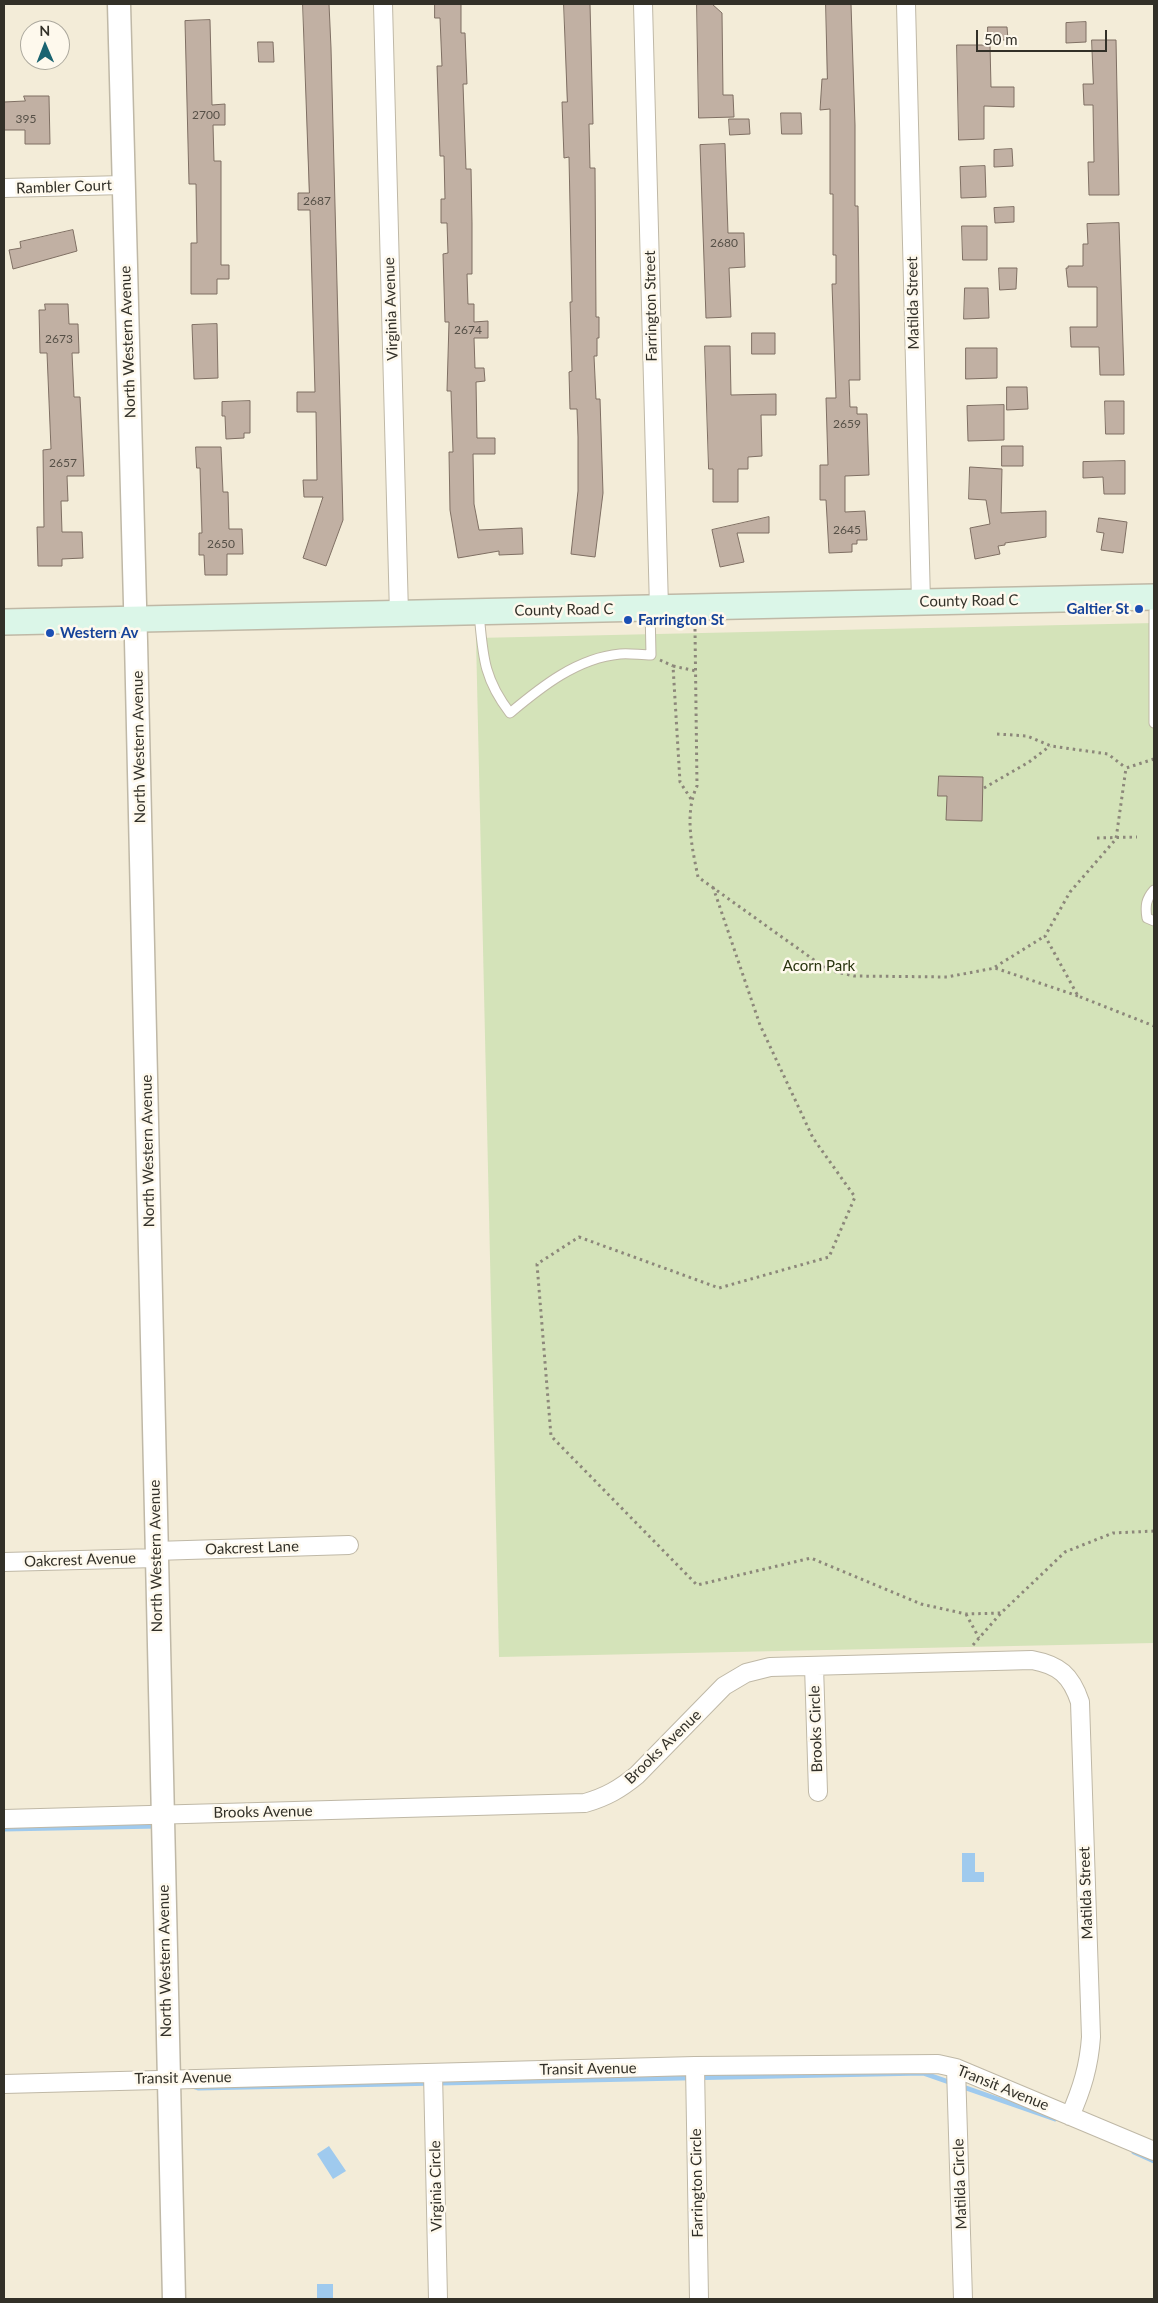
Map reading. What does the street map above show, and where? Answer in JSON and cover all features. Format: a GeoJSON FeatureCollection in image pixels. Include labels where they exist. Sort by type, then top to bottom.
{"type":"FeatureCollection","features":[{"type":"Feature","properties":{"kind":"main road","name":"County Road C"},"geometry":{"type":"LineString","coordinates":[[4,622],[1154,597]]}},
{"type":"Feature","properties":{"kind":"street","name":"North Western Avenue"},"geometry":{"type":"LineString","coordinates":[[119,4],[136,620],[161,1814],[174,2299]]}},
{"type":"Feature","properties":{"kind":"street","name":"Virginia Avenue"},"geometry":{"type":"LineString","coordinates":[[383,4],[399,614]]}},
{"type":"Feature","properties":{"kind":"street","name":"Farrington Street"},"geometry":{"type":"LineString","coordinates":[[644,4],[655,608]]}},
{"type":"Feature","properties":{"kind":"street","name":"Matilda Street"},"geometry":{"type":"LineString","coordinates":[[906,4],[921,602]]}},
{"type":"Feature","properties":{"kind":"street","name":"Rambler Court"},"geometry":{"type":"LineString","coordinates":[[4,188],[124,185]]}},
{"type":"Feature","properties":{"kind":"street","name":"Oakcrest Lane"},"geometry":{"type":"LineString","coordinates":[[156,1554],[349,1545]]}},
{"type":"Feature","properties":{"kind":"street","name":"Oakcrest Avenue"},"geometry":{"type":"LineString","coordinates":[[4,1562],[156,1554]]}},
{"type":"Feature","properties":{"kind":"street","name":"Brooks Avenue"},"geometry":{"type":"LineString","coordinates":[[4,1819],[569,1805],[585,1803],[604,1797],[621,1788],[637,1775],[724,1686],[746,1673],[770,1667],[1032,1660],[1047,1663],[1062,1672]]}},
{"type":"Feature","properties":{"kind":"street","name":"Brooks Circle"},"geometry":{"type":"LineString","coordinates":[[814,1666],[818,1792]]}},
{"type":"Feature","properties":{"kind":"street","name":"Matilda Street"},"geometry":{"type":"LineString","coordinates":[[1062,1672],[1074,1685],[1080,1702],[1091,2037],[1090,2060],[1084,2083],[1070,2116]]}},
{"type":"Feature","properties":{"kind":"street","name":"Transit Avenue"},"geometry":{"type":"LineString","coordinates":[[4,2084],[695,2066],[938,2064],[956,2068],[1154,2152]]}},
{"type":"Feature","properties":{"kind":"street","name":"Farrington Circle"},"geometry":{"type":"LineString","coordinates":[[695,2066],[699,2299]]}},
{"type":"Feature","properties":{"kind":"street","name":"Matilda Circle"},"geometry":{"type":"LineString","coordinates":[[956,2068],[963,2299]]}},
{"type":"Feature","properties":{"kind":"street","name":"Virginia Circle"},"geometry":{"type":"LineString","coordinates":[[433,2073],[438,2299]]}},
{"type":"Feature","properties":{"kind":"lane"},"geometry":{"type":"LineString","coordinates":[[478,612],[483,657],[490,684],[510,714],[542,686],[568,671],[596,660],[619,654],[650,655],[655,608]]}},
{"type":"Feature","properties":{"kind":"lane"},"geometry":{"type":"LineString","coordinates":[[1154,611],[1154,723]]}},
{"type":"Feature","properties":{"kind":"lane"},"geometry":{"type":"LineString","coordinates":[[1154,890],[1148,897],[1145,907],[1147,918],[1154,921]]}},
{"type":"Feature","properties":{"kind":"path"},"geometry":{"type":"LineString","coordinates":[[695,629],[697,786],[691,799],[690,842],[698,876],[828,970],[854,976],[948,977],[995,968],[1045,936],[1070,892],[1116,838],[1126,768]]}},
{"type":"Feature","properties":{"kind":"path"},"geometry":{"type":"LineString","coordinates":[[691,799],[680,782],[673,666],[696,671]]}},
{"type":"Feature","properties":{"kind":"path"},"geometry":{"type":"LineString","coordinates":[[997,734],[1027,736],[1051,746],[1108,754],[1126,768]]}},
{"type":"Feature","properties":{"kind":"path"},"geometry":{"type":"LineString","coordinates":[[984,788],[1029,762],[1051,746]]}},
{"type":"Feature","properties":{"kind":"path"},"geometry":{"type":"LineString","coordinates":[[1126,768],[1154,759]]}},
{"type":"Feature","properties":{"kind":"path"},"geometry":{"type":"LineString","coordinates":[[1097,838],[1137,837]]}},
{"type":"Feature","properties":{"kind":"path"},"geometry":{"type":"LineString","coordinates":[[713,887],[760,1024],[813,1138],[855,1197],[829,1257],[719,1288],[579,1237],[537,1264],[551,1436],[697,1585],[811,1558],[921,1604],[966,1614],[1001,1613]]}},
{"type":"Feature","properties":{"kind":"path"},"geometry":{"type":"LineString","coordinates":[[1045,936],[1078,996]]}},
{"type":"Feature","properties":{"kind":"path"},"geometry":{"type":"LineString","coordinates":[[995,968],[1078,996],[1154,1026]]}},
{"type":"Feature","properties":{"kind":"path"},"geometry":{"type":"LineString","coordinates":[[958,1662],[1001,1613],[1065,1552],[1113,1533],[1154,1531]]}},
{"type":"Feature","properties":{"kind":"path"},"geometry":{"type":"LineString","coordinates":[[966,1614],[978,1638]]}},
{"type":"Feature","properties":{"kind":"green space","name":"Acorn Park"},"geometry":{"type":"Polygon","coordinates":[[[1154,623],[1154,1643],[499,1657],[476,638],[1154,623]]]}},
{"type":"Feature","properties":{"kind":"water"},"geometry":{"type":"Polygon","coordinates":[[[962,1853],[975,1853],[975,1872],[984,1872],[984,1882],[962,1882],[962,1853]]]}},
{"type":"Feature","properties":{"kind":"water"},"geometry":{"type":"Polygon","coordinates":[[[329,2146],[346,2171],[333,2179],[317,2154],[329,2146]]]}},
{"type":"Feature","properties":{"kind":"water"},"geometry":{"type":"Polygon","coordinates":[[[317,2284],[333,2284],[333,2299],[317,2299],[317,2284]]]}},
{"type":"Feature","properties":{"kind":"building"},"geometry":{"type":"Polygon","coordinates":[[[303,4],[329,4],[331,48],[343,520],[326,566],[303,558],[323,497],[304,497],[303,480],[317,480],[316,412],[297,412],[297,392],[315,392],[310,210],[298,210],[298,193],[309,193],[303,4]]]}},
{"type":"Feature","properties":{"kind":"building"},"geometry":{"type":"Polygon","coordinates":[[[435,4],[461,4],[461,33],[465,33],[467,84],[463,84],[466,169],[471,169],[472,274],[467,274],[468,304],[474,304],[474,322],[488,321],[488,338],[474,338],[475,368],[484,368],[485,381],[476,382],[477,438],[495,438],[495,454],[473,454],[474,504],[479,530],[522,528],[523,554],[499,555],[499,551],[458,558],[450,510],[449,452],[453,452],[451,391],[447,391],[449,322],[445,322],[443,254],[448,253],[447,223],[441,223],[441,199],[445,199],[444,156],[440,156],[437,66],[442,66],[440,18],[435,18],[435,4]]]}},
{"type":"Feature","properties":{"kind":"building"},"geometry":{"type":"Polygon","coordinates":[[[564,4],[590,4],[593,124],[589,124],[590,168],[595,168],[596,317],[599,317],[597,356],[594,356],[596,399],[600,399],[603,493],[595,557],[571,554],[578,491],[578,437],[577,409],[570,409],[569,372],[572,371],[570,302],[572,302],[569,157],[564,158],[562,102],[567,102],[564,4]]]}},
{"type":"Feature","properties":{"kind":"building"},"geometry":{"type":"Polygon","coordinates":[[[697,4],[712,4],[722,13],[723,95],[733,95],[734,117],[699,118],[697,4]]]}},
{"type":"Feature","properties":{"kind":"building"},"geometry":{"type":"Polygon","coordinates":[[[826,4],[851,4],[855,125],[855,206],[858,206],[860,380],[849,380],[850,407],[857,407],[857,414],[867,414],[869,475],[845,476],[845,512],[865,511],[867,540],[857,540],[857,544],[852,544],[852,552],[829,553],[826,500],[820,500],[820,465],[828,465],[826,398],[836,398],[832,284],[836,284],[836,255],[833,255],[833,194],[830,194],[830,109],[820,110],[822,79],[827,79],[826,4]]]}},
{"type":"Feature","properties":{"kind":"building"},"geometry":{"type":"Polygon","coordinates":[[[210,20],[212,105],[225,104],[225,125],[213,125],[214,161],[221,161],[221,265],[229,265],[229,279],[217,279],[217,294],[191,294],[191,243],[197,243],[196,184],[189,184],[185,21],[210,20]]]}},
{"type":"Feature","properties":{"kind":"building"},"geometry":{"type":"Polygon","coordinates":[[[1086,22],[1086,42],[1066,43],[1066,23],[1086,22]]]}},
{"type":"Feature","properties":{"kind":"building"},"geometry":{"type":"Polygon","coordinates":[[[988,27],[1007,27],[1008,40],[988,40],[988,27]]]}},
{"type":"Feature","properties":{"kind":"building"},"geometry":{"type":"Polygon","coordinates":[[[1092,40],[1116,40],[1119,195],[1089,195],[1088,162],[1094,162],[1093,105],[1084,105],[1083,84],[1093,84],[1092,40]]]}},
{"type":"Feature","properties":{"kind":"building"},"geometry":{"type":"Polygon","coordinates":[[[258,42],[273,42],[274,62],[259,62],[258,42]]]}},
{"type":"Feature","properties":{"kind":"building"},"geometry":{"type":"Polygon","coordinates":[[[957,45],[990,45],[991,87],[1014,87],[1014,107],[984,106],[984,139],[959,140],[957,45]]]}},
{"type":"Feature","properties":{"kind":"building"},"geometry":{"type":"Polygon","coordinates":[[[24,96],[49,96],[50,144],[25,144],[25,130],[4,130],[4,102],[25,101],[24,96]]]}},
{"type":"Feature","properties":{"kind":"building"},"geometry":{"type":"Polygon","coordinates":[[[781,113],[801,113],[802,134],[782,134],[781,113]]]}},
{"type":"Feature","properties":{"kind":"building"},"geometry":{"type":"Polygon","coordinates":[[[729,119],[749,119],[750,134],[730,135],[729,119]]]}},
{"type":"Feature","properties":{"kind":"building"},"geometry":{"type":"Polygon","coordinates":[[[725,144],[728,233],[744,233],[745,267],[729,268],[731,317],[706,318],[700,145],[725,144]]]}},
{"type":"Feature","properties":{"kind":"building"},"geometry":{"type":"Polygon","coordinates":[[[1012,149],[1013,166],[994,167],[994,150],[1012,149]]]}},
{"type":"Feature","properties":{"kind":"building"},"geometry":{"type":"Polygon","coordinates":[[[985,166],[986,197],[961,198],[960,167],[985,166]]]}},
{"type":"Feature","properties":{"kind":"building"},"geometry":{"type":"Polygon","coordinates":[[[1014,207],[1014,222],[995,223],[994,208],[1014,207]]]}},
{"type":"Feature","properties":{"kind":"building"},"geometry":{"type":"Polygon","coordinates":[[[1119,223],[1124,375],[1100,375],[1099,347],[1071,347],[1070,327],[1097,327],[1097,287],[1068,287],[1066,268],[1068,266],[1083,266],[1083,244],[1088,244],[1087,224],[1119,223]]]}},
{"type":"Feature","properties":{"kind":"building"},"geometry":{"type":"Polygon","coordinates":[[[962,226],[987,226],[987,260],[963,260],[962,226]]]}},
{"type":"Feature","properties":{"kind":"building"},"geometry":{"type":"Polygon","coordinates":[[[73,230],[77,251],[13,269],[9,250],[21,248],[20,242],[73,230]]]}},
{"type":"Feature","properties":{"kind":"building"},"geometry":{"type":"Polygon","coordinates":[[[999,268],[1017,268],[1016,289],[1000,290],[999,268]]]}},
{"type":"Feature","properties":{"kind":"building"},"geometry":{"type":"Polygon","coordinates":[[[965,288],[988,288],[989,318],[964,319],[965,288]]]}},
{"type":"Feature","properties":{"kind":"building"},"geometry":{"type":"Polygon","coordinates":[[[45,304],[68,304],[69,324],[78,324],[79,353],[72,353],[74,397],[80,397],[84,476],[67,476],[68,501],[61,501],[62,532],[82,532],[83,558],[62,559],[62,566],[38,566],[37,527],[44,527],[43,450],[51,449],[47,353],[40,353],[39,310],[45,310],[45,304]]]}},
{"type":"Feature","properties":{"kind":"building"},"geometry":{"type":"Polygon","coordinates":[[[217,324],[218,378],[194,379],[192,325],[217,324]]]}},
{"type":"Feature","properties":{"kind":"building"},"geometry":{"type":"Polygon","coordinates":[[[752,333],[775,333],[775,354],[752,354],[752,333]]]}},
{"type":"Feature","properties":{"kind":"building"},"geometry":{"type":"Polygon","coordinates":[[[705,346],[730,346],[731,395],[776,394],[776,415],[761,415],[762,456],[748,457],[748,469],[738,469],[738,502],[713,502],[713,469],[709,469],[705,346]]]}},
{"type":"Feature","properties":{"kind":"building"},"geometry":{"type":"Polygon","coordinates":[[[966,348],[997,348],[997,378],[966,379],[966,348]]]}},
{"type":"Feature","properties":{"kind":"building"},"geometry":{"type":"Polygon","coordinates":[[[1007,387],[1027,387],[1028,409],[1007,410],[1007,387]]]}},
{"type":"Feature","properties":{"kind":"building"},"geometry":{"type":"Polygon","coordinates":[[[250,401],[250,433],[244,433],[244,438],[226,439],[225,416],[222,416],[222,402],[250,401]]]}},
{"type":"Feature","properties":{"kind":"building"},"geometry":{"type":"Polygon","coordinates":[[[1105,401],[1124,401],[1124,434],[1106,434],[1105,401]]]}},
{"type":"Feature","properties":{"kind":"building"},"geometry":{"type":"Polygon","coordinates":[[[1004,405],[1004,440],[968,441],[967,406],[1004,405]]]}},
{"type":"Feature","properties":{"kind":"building"},"geometry":{"type":"Polygon","coordinates":[[[1002,446],[1023,446],[1023,466],[1002,466],[1002,446]]]}},
{"type":"Feature","properties":{"kind":"building"},"geometry":{"type":"Polygon","coordinates":[[[196,447],[221,447],[223,492],[228,492],[229,529],[242,529],[243,554],[227,554],[227,575],[205,575],[204,555],[199,555],[199,533],[202,533],[200,468],[197,468],[196,447]]]}},
{"type":"Feature","properties":{"kind":"building"},"geometry":{"type":"Polygon","coordinates":[[[1125,461],[1125,494],[1104,494],[1103,477],[1083,478],[1083,462],[1125,461]]]}},
{"type":"Feature","properties":{"kind":"building"},"geometry":{"type":"Polygon","coordinates":[[[970,467],[1002,469],[1001,513],[1046,511],[1046,537],[1005,543],[1005,545],[998,546],[1000,554],[975,559],[970,528],[990,524],[986,500],[969,499],[970,467]]]}},
{"type":"Feature","properties":{"kind":"building"},"geometry":{"type":"Polygon","coordinates":[[[769,517],[769,533],[737,533],[744,562],[720,567],[712,530],[769,517]]]}},
{"type":"Feature","properties":{"kind":"building"},"geometry":{"type":"Polygon","coordinates":[[[1099,518],[1127,522],[1123,553],[1101,550],[1104,533],[1097,532],[1099,518]]]}},
{"type":"Feature","properties":{"kind":"building"},"geometry":{"type":"Polygon","coordinates":[[[939,776],[983,777],[982,821],[946,820],[947,796],[938,796],[939,776]]]}},
{"type":"Feature","properties":{"kind":"waterway"},"geometry":{"type":"LineString","coordinates":[[4,1829],[159,1826]]}},
{"type":"Feature","properties":{"kind":"waterway"},"geometry":{"type":"LineString","coordinates":[[192,2086],[198,2088],[923,2073],[1055,2119]]}},
{"type":"Feature","properties":{"kind":"waterway"},"geometry":{"type":"LineString","coordinates":[[1134,2152],[1154,2161]]}},
{"type":"Feature","properties":{"kind":"place","name":"Galtier St"},"geometry":{"type":"Point","coordinates":[1139,609]}},
{"type":"Feature","properties":{"kind":"place","name":"Farrington St"},"geometry":{"type":"Point","coordinates":[628,620]}},
{"type":"Feature","properties":{"kind":"place","name":"Western Av"},"geometry":{"type":"Point","coordinates":[50,633]}}]}
